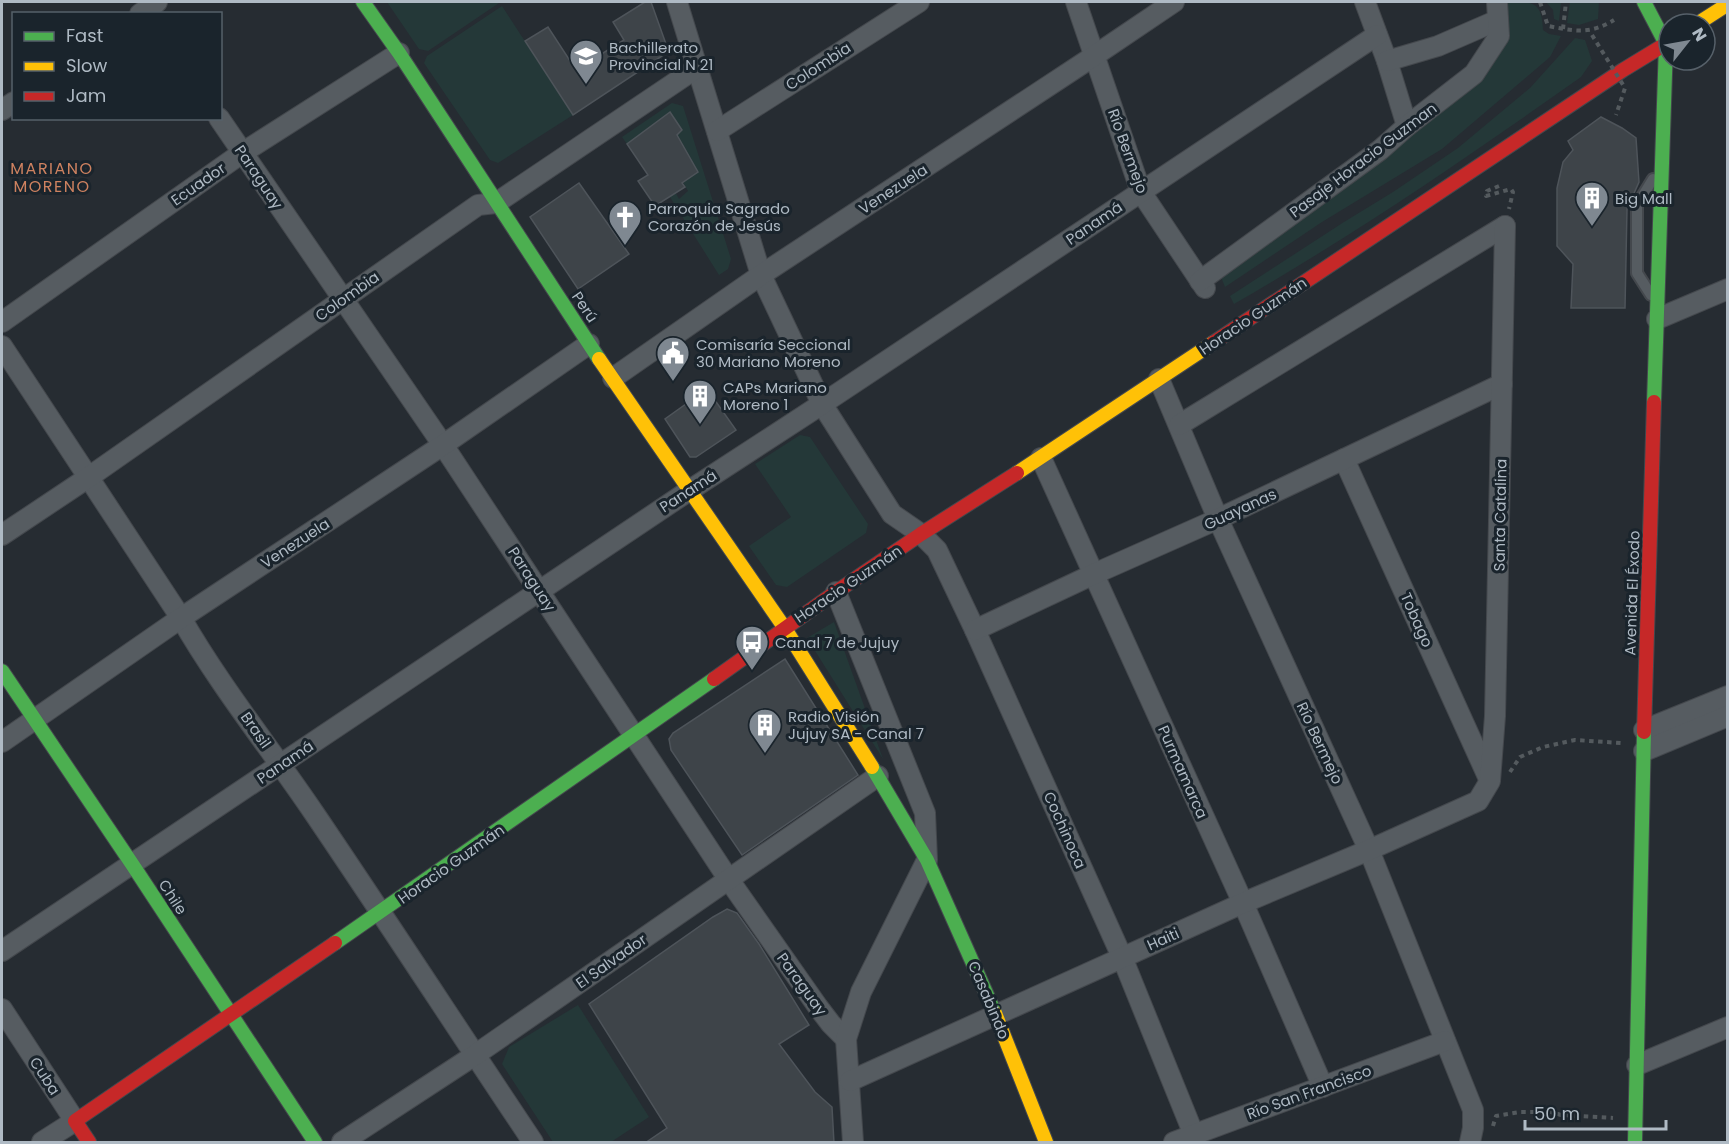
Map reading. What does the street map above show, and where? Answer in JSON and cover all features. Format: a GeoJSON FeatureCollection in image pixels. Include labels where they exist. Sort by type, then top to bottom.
{"type":"FeatureCollection","features":[{"type":"Feature","properties":{"kind":"main road","name":"Perú"},"geometry":{"type":"LineString","coordinates":[[363,2],[399,53],[495,203],[784,627]]}},
{"type":"Feature","properties":{"kind":"main road"},"geometry":{"type":"LineString","coordinates":[[1644,2],[1657,24]]}},
{"type":"Feature","properties":{"kind":"main road","name":"Horacio Guzmán"},"geometry":{"type":"LineString","coordinates":[[75,1121],[634,736],[836,591],[1041,458],[1657,50]]}},
{"type":"Feature","properties":{"kind":"main road"},"geometry":{"type":"LineString","coordinates":[[1623,70],[1631,70],[1645,77],[1663,116]]}},
{"type":"Feature","properties":{"kind":"main road","name":"Avenida El Éxodo"},"geometry":{"type":"LineString","coordinates":[[1635,1143],[1644,742],[1661,166],[1666,72]]}},
{"type":"Feature","properties":{"kind":"main road","name":"Casabindo"},"geometry":{"type":"LineString","coordinates":[[784,627],[891,768],[927,860],[996,1015],[1046,1143]]}},
{"type":"Feature","properties":{"kind":"main road","name":"Chile"},"geometry":{"type":"LineString","coordinates":[[2,671],[315,1143]]}},
{"type":"Feature","properties":{"kind":"main road","name":"Cuba"},"geometry":{"type":"LineString","coordinates":[[75,1121],[89,1143]]}},
{"type":"Feature","properties":{"kind":"street","name":"Cochinoca"},"geometry":{"type":"LineString","coordinates":[[676,2],[761,275],[822,404],[892,514],[921,534],[937,550],[1122,957],[1194,1135]]}},
{"type":"Feature","properties":{"kind":"street","name":"Colombia"},"geometry":{"type":"LineString","coordinates":[[717,131],[919,2]]}},
{"type":"Feature","properties":{"kind":"street","name":"Río Bermejo"},"geometry":{"type":"LineString","coordinates":[[1076,2],[1141,192],[1203,285]]}},
{"type":"Feature","properties":{"kind":"street","name":"Venezuela"},"geometry":{"type":"LineString","coordinates":[[613,378],[761,275],[1174,2]]}},
{"type":"Feature","properties":{"kind":"street"},"geometry":{"type":"LineString","coordinates":[[1365,2],[1387,61],[1407,126]]}},
{"type":"Feature","properties":{"kind":"street"},"geometry":{"type":"LineString","coordinates":[[1387,61],[1438,46],[1498,11]]}},
{"type":"Feature","properties":{"kind":"street","name":"Pasaje Horacio Guzman"},"geometry":{"type":"LineString","coordinates":[[1203,285],[1380,150],[1474,74],[1499,36],[1498,11]]}},
{"type":"Feature","properties":{"kind":"street","name":"Panamá"},"geometry":{"type":"LineString","coordinates":[[2,951],[690,490],[1377,35]]}},
{"type":"Feature","properties":{"kind":"street","name":"Ecuador"},"geometry":{"type":"LineString","coordinates":[[2,322],[242,153],[399,53]]}},
{"type":"Feature","properties":{"kind":"street","name":"Colombia"},"geometry":{"type":"LineString","coordinates":[[2,535],[89,477],[478,205],[495,203],[698,67]]}},
{"type":"Feature","properties":{"kind":"street","name":"Paraguay"},"geometry":{"type":"LineString","coordinates":[[220,120],[443,445],[729,880],[818,1007],[846,1039]]}},
{"type":"Feature","properties":{"kind":"street"},"geometry":{"type":"LineString","coordinates":[[1179,425],[1505,226]]}},
{"type":"Feature","properties":{"kind":"street","name":"Santa Catalina"},"geometry":{"type":"LineString","coordinates":[[1479,801],[1490,777],[1495,716],[1505,226]]}},
{"type":"Feature","properties":{"kind":"street"},"geometry":{"type":"LineString","coordinates":[[1657,311],[1728,289]]}},
{"type":"Feature","properties":{"kind":"street","name":"Venezuela"},"geometry":{"type":"LineString","coordinates":[[2,742],[181,618],[443,445],[590,344]]}},
{"type":"Feature","properties":{"kind":"street","name":"Brasil"},"geometry":{"type":"LineString","coordinates":[[2,346],[181,618],[199,649],[381,912],[533,1143]]}},
{"type":"Feature","properties":{"kind":"street","name":"Río Bermejo"},"geometry":{"type":"LineString","coordinates":[[1160,379],[1218,519],[1369,850],[1445,1041],[1472,1127]]}},
{"type":"Feature","properties":{"kind":"street","name":"Guayanas"},"geometry":{"type":"LineString","coordinates":[[975,630],[1218,519],[1502,384]]}},
{"type":"Feature","properties":{"kind":"street","name":"Purmamarca"},"geometry":{"type":"LineString","coordinates":[[1041,458],[1243,903],[1323,1087]]}},
{"type":"Feature","properties":{"kind":"street","name":"Tobago"},"geometry":{"type":"LineString","coordinates":[[1344,459],[1490,777]]}},
{"type":"Feature","properties":{"kind":"street","name":"Casabindo"},"geometry":{"type":"LineString","coordinates":[[836,591],[891,768],[925,813],[927,860]]}},
{"type":"Feature","properties":{"kind":"street"},"geometry":{"type":"LineString","coordinates":[[1644,742],[1728,696]]}},
{"type":"Feature","properties":{"kind":"street"},"geometry":{"type":"LineString","coordinates":[[1644,742],[1728,716]]}},
{"type":"Feature","properties":{"kind":"street","name":"El Salvador"},"geometry":{"type":"LineString","coordinates":[[342,1143],[475,1055],[891,768]]}},
{"type":"Feature","properties":{"kind":"street","name":"Haiti"},"geometry":{"type":"LineString","coordinates":[[850,1081],[1243,903],[1479,801]]}},
{"type":"Feature","properties":{"kind":"street"},"geometry":{"type":"LineString","coordinates":[[853,1143],[846,1039],[861,992],[927,860]]}},
{"type":"Feature","properties":{"kind":"street","name":"Cuba"},"geometry":{"type":"LineString","coordinates":[[2,1009],[75,1121]]}},
{"type":"Feature","properties":{"kind":"street"},"geometry":{"type":"LineString","coordinates":[[1637,1065],[1728,1027]]}},
{"type":"Feature","properties":{"kind":"street","name":"Río San Francisco"},"geometry":{"type":"LineString","coordinates":[[1174,1143],[1445,1041]]}},
{"type":"Feature","properties":{"kind":"street","name":"Horacio Guzmán"},"geometry":{"type":"LineString","coordinates":[[42,1143],[75,1121]]}},
{"type":"Feature","properties":{"kind":"lane"},"geometry":{"type":"LineString","coordinates":[[1657,311],[1637,273],[1637,205],[1661,166]]}},
{"type":"Feature","properties":{"kind":"path"},"geometry":{"type":"LineString","coordinates":[[1540,2],[1548,26],[1572,30],[1591,29],[1601,28],[1614,20]]}},
{"type":"Feature","properties":{"kind":"path"},"geometry":{"type":"LineString","coordinates":[[1563,29],[1566,2]]}},
{"type":"Feature","properties":{"kind":"path"},"geometry":{"type":"LineString","coordinates":[[1591,29],[1592,35],[1625,88],[1616,115]]}},
{"type":"Feature","properties":{"kind":"path"},"geometry":{"type":"LineString","coordinates":[[1499,186],[1487,191],[1485,196],[1511,189],[1513,192],[1505,226]]}},
{"type":"Feature","properties":{"kind":"path"},"geometry":{"type":"LineString","coordinates":[[1490,777],[1507,775],[1521,757],[1543,747],[1575,740],[1644,742]]}},
{"type":"Feature","properties":{"kind":"path"},"geometry":{"type":"LineString","coordinates":[[1472,1127],[1491,1129],[1496,1116],[1520,1112],[1551,1112],[1561,1115],[1635,1119]]}},
{"type":"Feature","properties":{"kind":"green space"},"geometry":{"type":"Polygon","coordinates":[[[387,2],[499,3],[428,51],[419,49],[387,2]]]}},
{"type":"Feature","properties":{"kind":"green space"},"geometry":{"type":"Polygon","coordinates":[[[1506,2],[1523,2],[1534,5],[1540,13],[1543,30],[1549,34],[1561,36],[1550,57],[1442,149],[1322,222],[1225,287],[1221,277],[1475,83],[1506,2]]]}},
{"type":"Feature","properties":{"kind":"green space"},"geometry":{"type":"Polygon","coordinates":[[[1546,2],[1561,2],[1559,21],[1554,19],[1553,10],[1546,2]]]}},
{"type":"Feature","properties":{"kind":"green space"},"geometry":{"type":"Polygon","coordinates":[[[1570,2],[1599,2],[1598,19],[1579,25],[1567,23],[1570,2]]]}},
{"type":"Feature","properties":{"kind":"green space"},"geometry":{"type":"Polygon","coordinates":[[[502,6],[573,115],[498,163],[490,160],[424,63],[427,56],[502,6]]]}},
{"type":"Feature","properties":{"kind":"green space"},"geometry":{"type":"Polygon","coordinates":[[[1575,38],[1585,40],[1592,61],[1581,77],[1410,195],[1323,251],[1234,304],[1230,296],[1458,148],[1530,88],[1575,38]]]}},
{"type":"Feature","properties":{"kind":"green space"},"geometry":{"type":"Polygon","coordinates":[[[672,103],[683,106],[731,259],[728,269],[719,275],[670,197],[674,190],[679,199],[688,191],[662,145],[682,130],[670,112],[627,144],[622,137],[672,103]]]}},
{"type":"Feature","properties":{"kind":"green space"},"geometry":{"type":"Polygon","coordinates":[[[800,435],[810,437],[868,524],[866,533],[787,587],[776,585],[749,546],[791,517],[755,464],[800,435]]]}},
{"type":"Feature","properties":{"kind":"green space"},"geometry":{"type":"Polygon","coordinates":[[[834,622],[883,759],[807,638],[834,622]]]}},
{"type":"Feature","properties":{"kind":"green space"},"geometry":{"type":"Polygon","coordinates":[[[578,1005],[649,1117],[611,1142],[553,1142],[502,1064],[509,1047],[578,1005]]]}},
{"type":"Feature","properties":{"kind":"building"},"geometry":{"type":"Polygon","coordinates":[[[645,2],[651,2],[666,44],[662,56],[573,115],[525,41],[548,27],[576,70],[624,40],[613,22],[645,2]]]}},
{"type":"Feature","properties":{"kind":"building"},"geometry":{"type":"Polygon","coordinates":[[[670,112],[682,130],[677,135],[698,172],[682,183],[685,187],[655,206],[638,181],[648,175],[627,144],[670,112]]]}},
{"type":"Feature","properties":{"kind":"building","name":"Big Mall"},"geometry":{"type":"Polygon","coordinates":[[[1601,117],[1636,138],[1639,182],[1627,209],[1625,308],[1571,308],[1573,264],[1557,246],[1557,188],[1563,162],[1573,150],[1568,141],[1601,117]]]}},
{"type":"Feature","properties":{"kind":"building"},"geometry":{"type":"Polygon","coordinates":[[[579,183],[629,254],[578,289],[530,217],[579,183]]]}},
{"type":"Feature","properties":{"kind":"building","name":"CAPs Mariano Moreno 1"},"geometry":{"type":"Polygon","coordinates":[[[707,389],[736,430],[696,457],[690,457],[665,419],[707,389]]]}},
{"type":"Feature","properties":{"kind":"building","name":"Radio Visión Jujuy SA - Canal 7"},"geometry":{"type":"Polygon","coordinates":[[[785,659],[858,775],[742,855],[671,750],[669,739],[673,733],[785,659]]]}},
{"type":"Feature","properties":{"kind":"building"},"geometry":{"type":"Polygon","coordinates":[[[727,909],[737,913],[759,944],[809,1025],[779,1044],[815,1092],[832,1107],[834,1143],[645,1143],[667,1128],[589,1004],[727,909]]]}},
{"type":"Feature","properties":{"kind":"traffic: fast"},"geometry":{"type":"LineString","coordinates":[[363,2],[399,53],[599,359]]}},
{"type":"Feature","properties":{"kind":"traffic: fast"},"geometry":{"type":"LineString","coordinates":[[1644,2],[1657,27]]}},
{"type":"Feature","properties":{"kind":"traffic: fast"},"geometry":{"type":"LineString","coordinates":[[1654,402],[1665,72]]}},
{"type":"Feature","properties":{"kind":"traffic: fast"},"geometry":{"type":"LineString","coordinates":[[2,671],[315,1142]]}},
{"type":"Feature","properties":{"kind":"traffic: fast"},"geometry":{"type":"LineString","coordinates":[[335,943],[714,679]]}},
{"type":"Feature","properties":{"kind":"traffic: fast"},"geometry":{"type":"LineString","coordinates":[[1635,1142],[1644,732]]}},
{"type":"Feature","properties":{"kind":"traffic: fast"},"geometry":{"type":"LineString","coordinates":[[872,767],[927,860],[995,1013]]}},
{"type":"Feature","properties":{"kind":"traffic: slow"},"geometry":{"type":"LineString","coordinates":[[1716,12],[1728,4]]}},
{"type":"Feature","properties":{"kind":"traffic: slow"},"geometry":{"type":"LineString","coordinates":[[1017,473],[1213,343]]}},
{"type":"Feature","properties":{"kind":"traffic: slow"},"geometry":{"type":"LineString","coordinates":[[599,359],[784,627],[872,767]]}},
{"type":"Feature","properties":{"kind":"traffic: slow"},"geometry":{"type":"LineString","coordinates":[[995,1013],[1046,1142]]}},
{"type":"Feature","properties":{"kind":"traffic: jam"},"geometry":{"type":"LineString","coordinates":[[1213,343],[1657,49]]}},
{"type":"Feature","properties":{"kind":"traffic: jam"},"geometry":{"type":"LineString","coordinates":[[1644,732],[1654,402]]}},
{"type":"Feature","properties":{"kind":"traffic: jam"},"geometry":{"type":"LineString","coordinates":[[714,679],[921,534],[1017,473]]}},
{"type":"Feature","properties":{"kind":"traffic: jam"},"geometry":{"type":"LineString","coordinates":[[89,1142],[75,1121],[335,943]]}},
{"type":"Feature","properties":{"kind":"place","name":"Bachillerato Provincial N 21"},"geometry":{"type":"Point","coordinates":[586,85]}},
{"type":"Feature","properties":{"kind":"place","name":"Big Mall"},"geometry":{"type":"Point","coordinates":[1592,227]}},
{"type":"Feature","properties":{"kind":"place","name":"Parroquia Sagrado Corazón de Jesús"},"geometry":{"type":"Point","coordinates":[625,246]}},
{"type":"Feature","properties":{"kind":"place","name":"Comisaría Seccional 30 Mariano Moreno"},"geometry":{"type":"Point","coordinates":[673,382]}},
{"type":"Feature","properties":{"kind":"place","name":"CAPs Mariano Moreno 1"},"geometry":{"type":"Point","coordinates":[700,425]}},
{"type":"Feature","properties":{"kind":"place","name":"Canal 7 de Jujuy"},"geometry":{"type":"Point","coordinates":[752,671]}},
{"type":"Feature","properties":{"kind":"place","name":"Radio Visión Jujuy SA - Canal 7"},"geometry":{"type":"Point","coordinates":[765,754]}},
{"type":"Feature","properties":{"kind":"district","name":"MARIANO MORENO"},"geometry":{"type":"Point","coordinates":[52,177]}}]}
